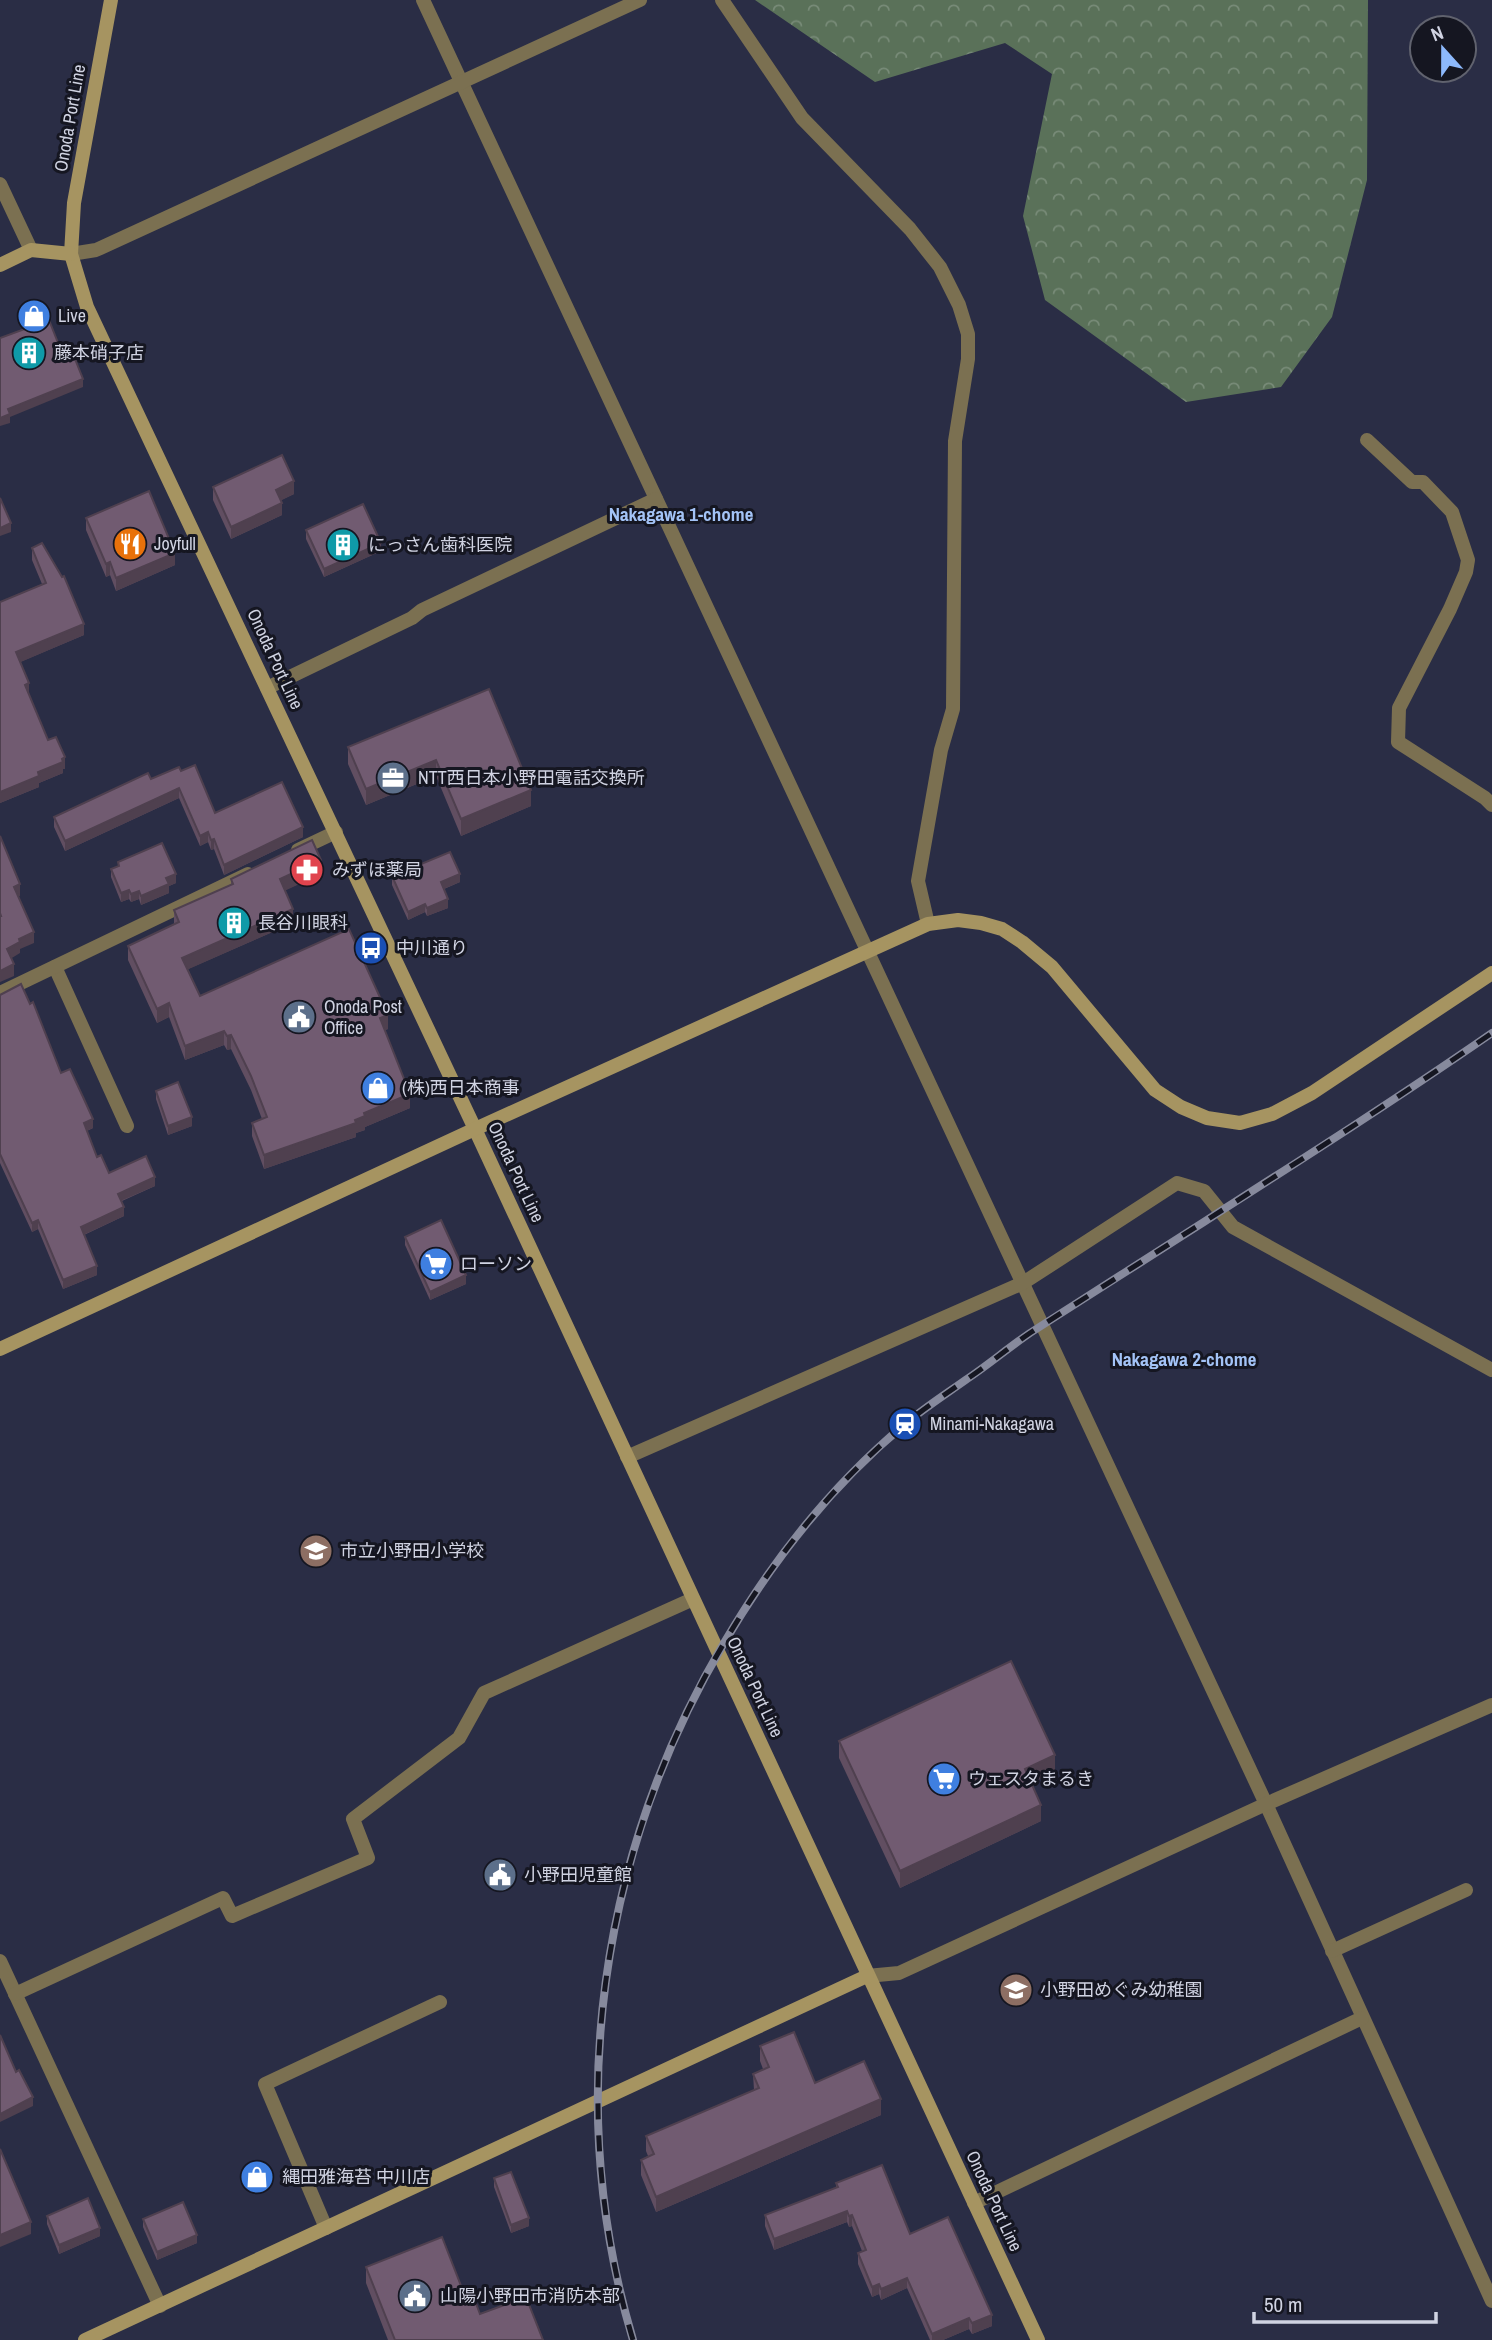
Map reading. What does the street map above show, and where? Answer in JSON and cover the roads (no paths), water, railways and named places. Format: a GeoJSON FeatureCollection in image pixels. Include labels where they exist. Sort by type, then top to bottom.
{"type":"FeatureCollection","features":[{"type":"Feature","properties":{"kind":"street","name":"Onoda Port Line"},"geometry":{"type":"LineString","coordinates":[[111,0],[74,202],[71,254],[88,307],[475,1129],[1038,2340]]}},
{"type":"Feature","properties":{"kind":"street"},"geometry":{"type":"LineString","coordinates":[[423,0],[1266,1804],[1492,2301]]}},
{"type":"Feature","properties":{"kind":"street"},"geometry":{"type":"LineString","coordinates":[[0,265],[31,250],[71,254],[96,250],[640,0]]}},
{"type":"Feature","properties":{"kind":"street"},"geometry":{"type":"LineString","coordinates":[[722,0],[803,118],[910,229],[940,267],[959,305],[968,334],[968,359],[955,441],[953,709],[941,750],[918,881],[928,924]]}},
{"type":"Feature","properties":{"kind":"street"},"geometry":{"type":"LineString","coordinates":[[0,184],[31,250]]}},
{"type":"Feature","properties":{"kind":"street"},"geometry":{"type":"LineString","coordinates":[[1367,440],[1412,482],[1423,482],[1452,512],[1468,560],[1466,572],[1450,609],[1399,708],[1398,742],[1492,805]]}},
{"type":"Feature","properties":{"kind":"street"},"geometry":{"type":"LineString","coordinates":[[267,688],[412,618],[422,610],[656,499]]}},
{"type":"Feature","properties":{"kind":"street"},"geometry":{"type":"LineString","coordinates":[[287,856],[335,832]]}},
{"type":"Feature","properties":{"kind":"street"},"geometry":{"type":"LineString","coordinates":[[0,993],[262,867]]}},
{"type":"Feature","properties":{"kind":"street"},"geometry":{"type":"LineString","coordinates":[[0,1349],[475,1129],[928,924],[958,920],[1002,929],[1052,967],[1155,1090],[1181,1107],[1207,1118],[1240,1123],[1272,1114],[1312,1093],[1492,972]]}},
{"type":"Feature","properties":{"kind":"street"},"geometry":{"type":"LineString","coordinates":[[55,967],[127,1126]]}},
{"type":"Feature","properties":{"kind":"street"},"geometry":{"type":"LineString","coordinates":[[627,1457],[1023,1283],[1177,1183],[1204,1191],[1233,1227],[1492,1370]]}},
{"type":"Feature","properties":{"kind":"street"},"geometry":{"type":"LineString","coordinates":[[15,1994],[223,1898],[232,1916],[368,1858],[353,1819],[459,1738],[484,1693],[693,1599]]}},
{"type":"Feature","properties":{"kind":"street"},"geometry":{"type":"LineString","coordinates":[[86,2340],[867,1976],[899,1973],[1266,1804],[1492,1705]]}},
{"type":"Feature","properties":{"kind":"street"},"geometry":{"type":"LineString","coordinates":[[1332,1951],[1466,1890]]}},
{"type":"Feature","properties":{"kind":"street"},"geometry":{"type":"LineString","coordinates":[[0,1961],[160,2306]]}},
{"type":"Feature","properties":{"kind":"street"},"geometry":{"type":"LineString","coordinates":[[326,2228],[265,2084],[440,2002]]}},
{"type":"Feature","properties":{"kind":"street"},"geometry":{"type":"LineString","coordinates":[[974,2203],[1362,2018]]}},
{"type":"Feature","properties":{"kind":"railway"},"geometry":{"type":"LineString","coordinates":[[633,2340],[612,2251],[600,2161],[598,2071],[606,1982],[622,1894],[648,1807],[682,1724],[724,1643],[762,1583],[805,1526],[852,1473],[919,1413],[1030,1333],[1355,1125],[1492,1033]]}},
{"type":"Feature","properties":{"kind":"place","name":"Live"},"geometry":{"type":"Point","coordinates":[34,316]}},
{"type":"Feature","properties":{"kind":"place","name":"藤本硝子店"},"geometry":{"type":"Point","coordinates":[29,353]}},
{"type":"Feature","properties":{"kind":"place","name":"Joyfull"},"geometry":{"type":"Point","coordinates":[130,544]}},
{"type":"Feature","properties":{"kind":"place","name":"にっさん歯科医院"},"geometry":{"type":"Point","coordinates":[343,545]}},
{"type":"Feature","properties":{"kind":"place","name":"NTT西日本小野田電話交換所"},"geometry":{"type":"Point","coordinates":[393,778]}},
{"type":"Feature","properties":{"kind":"place","name":"みずほ薬局"},"geometry":{"type":"Point","coordinates":[307,870]}},
{"type":"Feature","properties":{"kind":"place","name":"長谷川眼科"},"geometry":{"type":"Point","coordinates":[234,923]}},
{"type":"Feature","properties":{"kind":"place","name":"中川通り"},"geometry":{"type":"Point","coordinates":[371,948]}},
{"type":"Feature","properties":{"kind":"place","name":"Onoda Post Office"},"geometry":{"type":"Point","coordinates":[299,1017]}},
{"type":"Feature","properties":{"kind":"place","name":"(株)西日本商事"},"geometry":{"type":"Point","coordinates":[378,1088]}},
{"type":"Feature","properties":{"kind":"place","name":"ローソン"},"geometry":{"type":"Point","coordinates":[436,1264]}},
{"type":"Feature","properties":{"kind":"place","name":"Minami-Nakagawa"},"geometry":{"type":"Point","coordinates":[905,1424]}},
{"type":"Feature","properties":{"kind":"place","name":"市立小野田小学校"},"geometry":{"type":"Point","coordinates":[316,1551]}},
{"type":"Feature","properties":{"kind":"place","name":"ウェスタまるき"},"geometry":{"type":"Point","coordinates":[944,1779]}},
{"type":"Feature","properties":{"kind":"place","name":"小野田児童館"},"geometry":{"type":"Point","coordinates":[500,1875]}},
{"type":"Feature","properties":{"kind":"place","name":"小野田めぐみ幼稚園"},"geometry":{"type":"Point","coordinates":[1016,1990]}},
{"type":"Feature","properties":{"kind":"place","name":"縄田雅海苔 中川店"},"geometry":{"type":"Point","coordinates":[257,2177]}},
{"type":"Feature","properties":{"kind":"place","name":"山陽小野田市消防本部"},"geometry":{"type":"Point","coordinates":[415,2296]}},
{"type":"Feature","properties":{"kind":"district","name":"Nakagawa 1-chome"},"geometry":{"type":"Point","coordinates":[681,514]}},
{"type":"Feature","properties":{"kind":"district","name":"Nakagawa 2-chome"},"geometry":{"type":"Point","coordinates":[1184,1359]}}]}
